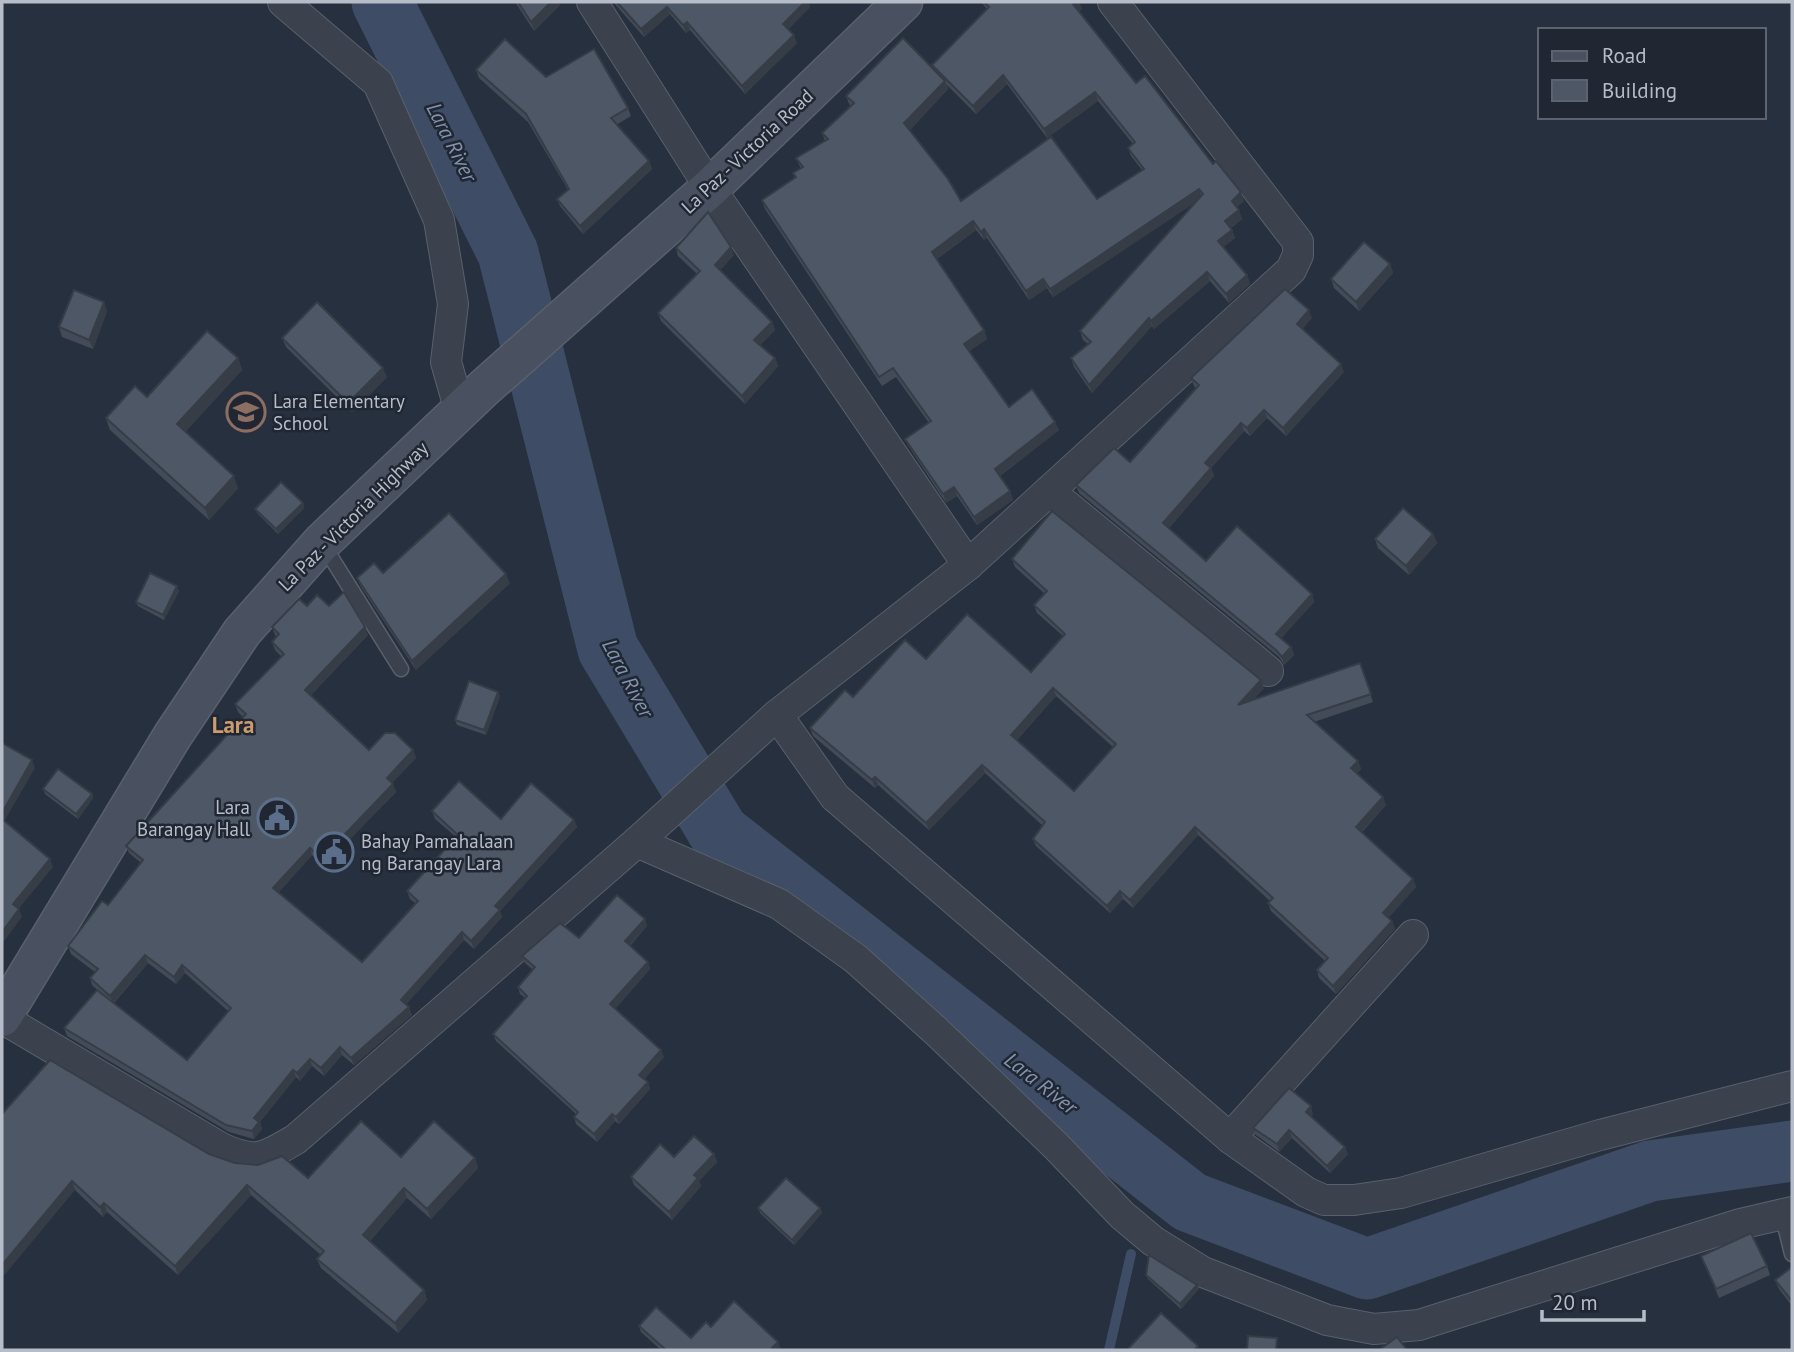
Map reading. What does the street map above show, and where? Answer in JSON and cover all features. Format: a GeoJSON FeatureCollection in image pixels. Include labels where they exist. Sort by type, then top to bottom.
{"type":"FeatureCollection","features":[{"type":"Feature","properties":{"kind":"main road","name":"La Paz - Victoria Road"},"geometry":{"type":"LineString","coordinates":[[587,297],[710,188],[904,2]]}},
{"type":"Feature","properties":{"kind":"main road","name":"La Paz - Victoria Highway"},"geometry":{"type":"LineString","coordinates":[[2,1018],[173,735],[242,632],[322,542],[472,400],[587,297]]}},
{"type":"Feature","properties":{"kind":"street"},"geometry":{"type":"LineString","coordinates":[[283,2],[378,83],[439,220],[453,304],[446,362],[472,400]]}},
{"type":"Feature","properties":{"kind":"street"},"geometry":{"type":"LineString","coordinates":[[592,2],[710,188],[968,565]]}},
{"type":"Feature","properties":{"kind":"street"},"geometry":{"type":"LineString","coordinates":[[2,1018],[221,1148],[246,1159],[268,1156],[296,1139],[637,842],[777,715],[968,565],[1291,270],[1298,255],[1298,242],[1113,2]]}},
{"type":"Feature","properties":{"kind":"street"},"geometry":{"type":"LineString","coordinates":[[1049,491],[1268,671]]}},
{"type":"Feature","properties":{"kind":"street"},"geometry":{"type":"LineString","coordinates":[[777,715],[835,797],[1230,1138],[1307,1192],[1324,1200],[1353,1200],[1401,1193],[1600,1135],[1792,1086]]}},
{"type":"Feature","properties":{"kind":"street"},"geometry":{"type":"LineString","coordinates":[[637,842],[779,904],[856,958],[1056,1146],[1122,1215],[1153,1241],[1203,1272],[1327,1320],[1374,1329],[1419,1325],[1787,1213]]}},
{"type":"Feature","properties":{"kind":"street"},"geometry":{"type":"LineString","coordinates":[[1230,1138],[1413,935]]}},
{"type":"Feature","properties":{"kind":"lane"},"geometry":{"type":"LineString","coordinates":[[322,542],[401,668]]}},
{"type":"Feature","properties":{"kind":"lane"},"geometry":{"type":"LineString","coordinates":[[1787,1213],[1792,1254]]}},
{"type":"Feature","properties":{"kind":"building"},"geometry":{"type":"Polygon","coordinates":[[[518,2],[551,2],[531,22],[518,2]]]}},
{"type":"Feature","properties":{"kind":"building"},"geometry":{"type":"Polygon","coordinates":[[[617,2],[805,2],[783,24],[794,35],[742,86],[687,22],[683,25],[667,7],[641,29],[617,2]]]}},
{"type":"Feature","properties":{"kind":"building"},"geometry":{"type":"Polygon","coordinates":[[[984,2],[1077,2],[1073,4],[1136,83],[1145,76],[1213,164],[1216,161],[1241,192],[1232,201],[1239,210],[1225,221],[1232,230],[1218,241],[1247,275],[1226,294],[1207,272],[1151,321],[1149,318],[1089,385],[1071,358],[1091,342],[1080,331],[1203,194],[1199,189],[1050,289],[1043,279],[1026,291],[984,229],[981,232],[973,221],[932,252],[984,330],[964,344],[1009,407],[1032,389],[1055,422],[995,469],[1010,491],[974,517],[954,487],[943,494],[905,439],[931,421],[893,368],[879,377],[762,200],[796,177],[793,173],[803,167],[796,158],[828,139],[822,133],[854,103],[846,96],[903,38],[945,81],[904,123],[948,179],[961,201],[1051,137],[1097,199],[1144,169],[1128,148],[1135,142],[1095,92],[1044,129],[1003,75],[973,106],[932,65],[989,7],[984,2]]]}},
{"type":"Feature","properties":{"kind":"building"},"geometry":{"type":"Polygon","coordinates":[[[505,39],[546,77],[594,49],[628,108],[611,118],[649,161],[580,226],[557,199],[569,189],[526,114],[476,70],[505,39]]]}},
{"type":"Feature","properties":{"kind":"building"},"geometry":{"type":"Polygon","coordinates":[[[708,212],[731,247],[715,265],[772,322],[754,340],[775,358],[742,396],[658,313],[700,271],[676,248],[708,212]]]}},
{"type":"Feature","properties":{"kind":"building"},"geometry":{"type":"Polygon","coordinates":[[[1364,242],[1390,264],[1356,302],[1331,279],[1364,242]]]}},
{"type":"Feature","properties":{"kind":"building"},"geometry":{"type":"Polygon","coordinates":[[[1285,289],[1309,310],[1297,324],[1341,364],[1283,428],[1264,410],[1247,428],[1241,423],[1205,463],[1211,468],[1163,523],[1206,561],[1237,526],[1312,594],[1276,634],[1291,647],[1282,657],[1076,485],[1114,448],[1130,462],[1199,385],[1191,378],[1285,289]]]}},
{"type":"Feature","properties":{"kind":"building"},"geometry":{"type":"Polygon","coordinates":[[[74,290],[104,302],[89,340],[59,327],[74,290]]]}},
{"type":"Feature","properties":{"kind":"building"},"geometry":{"type":"Polygon","coordinates":[[[317,302],[383,368],[348,403],[282,338],[317,302]]]}},
{"type":"Feature","properties":{"kind":"building"},"geometry":{"type":"Polygon","coordinates":[[[207,331],[238,358],[177,424],[234,476],[205,508],[106,418],[135,386],[147,397],[207,331]]]}},
{"type":"Feature","properties":{"kind":"building"},"geometry":{"type":"Polygon","coordinates":[[[281,482],[303,503],[276,529],[255,509],[281,482]]]}},
{"type":"Feature","properties":{"kind":"building"},"geometry":{"type":"Polygon","coordinates":[[[1403,508],[1433,534],[1406,566],[1375,539],[1403,508]]]}},
{"type":"Feature","properties":{"kind":"building"},"geometry":{"type":"Polygon","coordinates":[[[1052,511],[1261,680],[1238,705],[1360,663],[1371,694],[1307,715],[1358,761],[1351,768],[1383,797],[1356,827],[1413,879],[1383,913],[1392,921],[1333,986],[1317,970],[1328,958],[1268,903],[1273,898],[1195,827],[1130,900],[1120,891],[1107,906],[1033,839],[1045,822],[982,765],[926,823],[875,777],[872,780],[810,728],[845,690],[853,697],[905,640],[926,659],[967,614],[1031,672],[1065,634],[1034,605],[1047,591],[1012,559],[1052,511]],[[1053,688],[1011,735],[1074,791],[1116,744],[1053,688]]]}},
{"type":"Feature","properties":{"kind":"building"},"geometry":{"type":"Polygon","coordinates":[[[449,513],[506,574],[412,661],[357,578],[374,563],[383,573],[449,513]]]}},
{"type":"Feature","properties":{"kind":"building"},"geometry":{"type":"Polygon","coordinates":[[[150,573],[177,586],[163,615],[136,602],[150,573]]]}},
{"type":"Feature","properties":{"kind":"building"},"geometry":{"type":"Polygon","coordinates":[[[344,592],[365,627],[305,690],[369,750],[385,733],[395,733],[413,750],[387,778],[393,784],[345,834],[351,840],[328,865],[310,848],[273,888],[362,962],[418,901],[407,891],[458,835],[432,811],[459,781],[501,819],[531,783],[574,820],[495,906],[500,910],[471,941],[462,932],[401,1000],[409,1007],[351,1058],[340,1047],[321,1068],[310,1059],[297,1073],[293,1070],[254,1118],[259,1122],[252,1131],[226,1125],[64,1028],[97,990],[187,1060],[231,1008],[182,965],[174,977],[145,955],[110,996],[90,978],[98,969],[68,946],[102,901],[108,905],[143,860],[126,846],[246,714],[235,704],[284,654],[272,642],[279,634],[272,627],[299,599],[307,606],[317,595],[329,606],[344,592]]]}},
{"type":"Feature","properties":{"kind":"building"},"geometry":{"type":"Polygon","coordinates":[[[469,681],[498,692],[484,730],[455,720],[469,681]]]}},
{"type":"Feature","properties":{"kind":"building"},"geometry":{"type":"Polygon","coordinates":[[[2,743],[32,760],[2,813],[2,743]]]}},
{"type":"Feature","properties":{"kind":"building"},"geometry":{"type":"Polygon","coordinates":[[[58,769],[92,794],[76,814],[43,789],[58,769]]]}},
{"type":"Feature","properties":{"kind":"building"},"geometry":{"type":"Polygon","coordinates":[[[2,819],[50,859],[13,904],[19,909],[2,932],[2,819]]]}},
{"type":"Feature","properties":{"kind":"building"},"geometry":{"type":"Polygon","coordinates":[[[617,895],[645,919],[625,941],[648,962],[610,1004],[661,1050],[639,1075],[648,1082],[616,1117],[612,1114],[594,1134],[574,1117],[578,1112],[493,1034],[527,996],[518,987],[535,967],[522,956],[560,923],[579,938],[617,895]]]}},
{"type":"Feature","properties":{"kind":"building"},"geometry":{"type":"Polygon","coordinates":[[[50,1060],[209,1154],[235,1163],[258,1165],[282,1156],[308,1178],[361,1121],[401,1157],[434,1121],[475,1158],[427,1209],[404,1188],[363,1235],[424,1290],[395,1323],[317,1259],[324,1251],[247,1185],[175,1266],[104,1203],[100,1207],[72,1181],[2,1265],[2,1114],[50,1060]]]}},
{"type":"Feature","properties":{"kind":"building"},"geometry":{"type":"Polygon","coordinates":[[[1289,1088],[1311,1106],[1306,1112],[1345,1147],[1327,1166],[1289,1130],[1277,1144],[1253,1128],[1289,1088]]]}},
{"type":"Feature","properties":{"kind":"building"},"geometry":{"type":"Polygon","coordinates":[[[694,1136],[714,1154],[694,1175],[698,1178],[669,1212],[631,1177],[660,1144],[674,1157],[694,1136]]]}},
{"type":"Feature","properties":{"kind":"building"},"geometry":{"type":"Polygon","coordinates":[[[786,1178],[820,1208],[792,1240],[758,1208],[786,1178]]]}},
{"type":"Feature","properties":{"kind":"building"},"geometry":{"type":"Polygon","coordinates":[[[1751,1233],[1767,1266],[1716,1289],[1701,1256],[1751,1233]]]}},
{"type":"Feature","properties":{"kind":"building"},"geometry":{"type":"Polygon","coordinates":[[[1149,1255],[1197,1285],[1180,1304],[1146,1275],[1149,1255]]]}},
{"type":"Feature","properties":{"kind":"building"},"geometry":{"type":"Polygon","coordinates":[[[1792,1267],[1792,1301],[1775,1280],[1792,1267]]]}},
{"type":"Feature","properties":{"kind":"building"},"geometry":{"type":"Polygon","coordinates":[[[734,1301],[778,1342],[770,1350],[666,1350],[639,1326],[656,1307],[691,1338],[706,1322],[711,1327],[734,1301]]]}},
{"type":"Feature","properties":{"kind":"building"},"geometry":{"type":"Polygon","coordinates":[[[1161,1313],[1198,1346],[1194,1350],[1128,1349],[1161,1313]]]}},
{"type":"Feature","properties":{"kind":"building"},"geometry":{"type":"Polygon","coordinates":[[[1248,1336],[1277,1338],[1276,1350],[1247,1350],[1248,1336]]]}},
{"type":"Feature","properties":{"kind":"building"},"geometry":{"type":"Polygon","coordinates":[[[1397,1337],[1407,1350],[1379,1350],[1397,1337]]]}},
{"type":"Feature","properties":{"kind":"waterway","name":"Lara River"},"geometry":{"type":"LineString","coordinates":[[382,2],[508,253],[608,649],[719,833],[1190,1202],[1367,1269],[1650,1171],[1792,1151]]}},
{"type":"Feature","properties":{"kind":"waterway"},"geometry":{"type":"LineString","coordinates":[[1141,1196],[1149,1167]]}},
{"type":"Feature","properties":{"kind":"waterway"},"geometry":{"type":"LineString","coordinates":[[1109,1350],[1131,1254]]}},
{"type":"Feature","properties":{"kind":"place","name":"Lara Elementary School"},"geometry":{"type":"Point","coordinates":[246,412]}},
{"type":"Feature","properties":{"kind":"place","name":"Lara Barangay Hall"},"geometry":{"type":"Point","coordinates":[277,818]}},
{"type":"Feature","properties":{"kind":"place","name":"Bahay Pamahalaan ng Barangay Lara"},"geometry":{"type":"Point","coordinates":[334,852]}},
{"type":"Feature","properties":{"kind":"district","name":"Lara"},"geometry":{"type":"Point","coordinates":[233,724]}}]}
